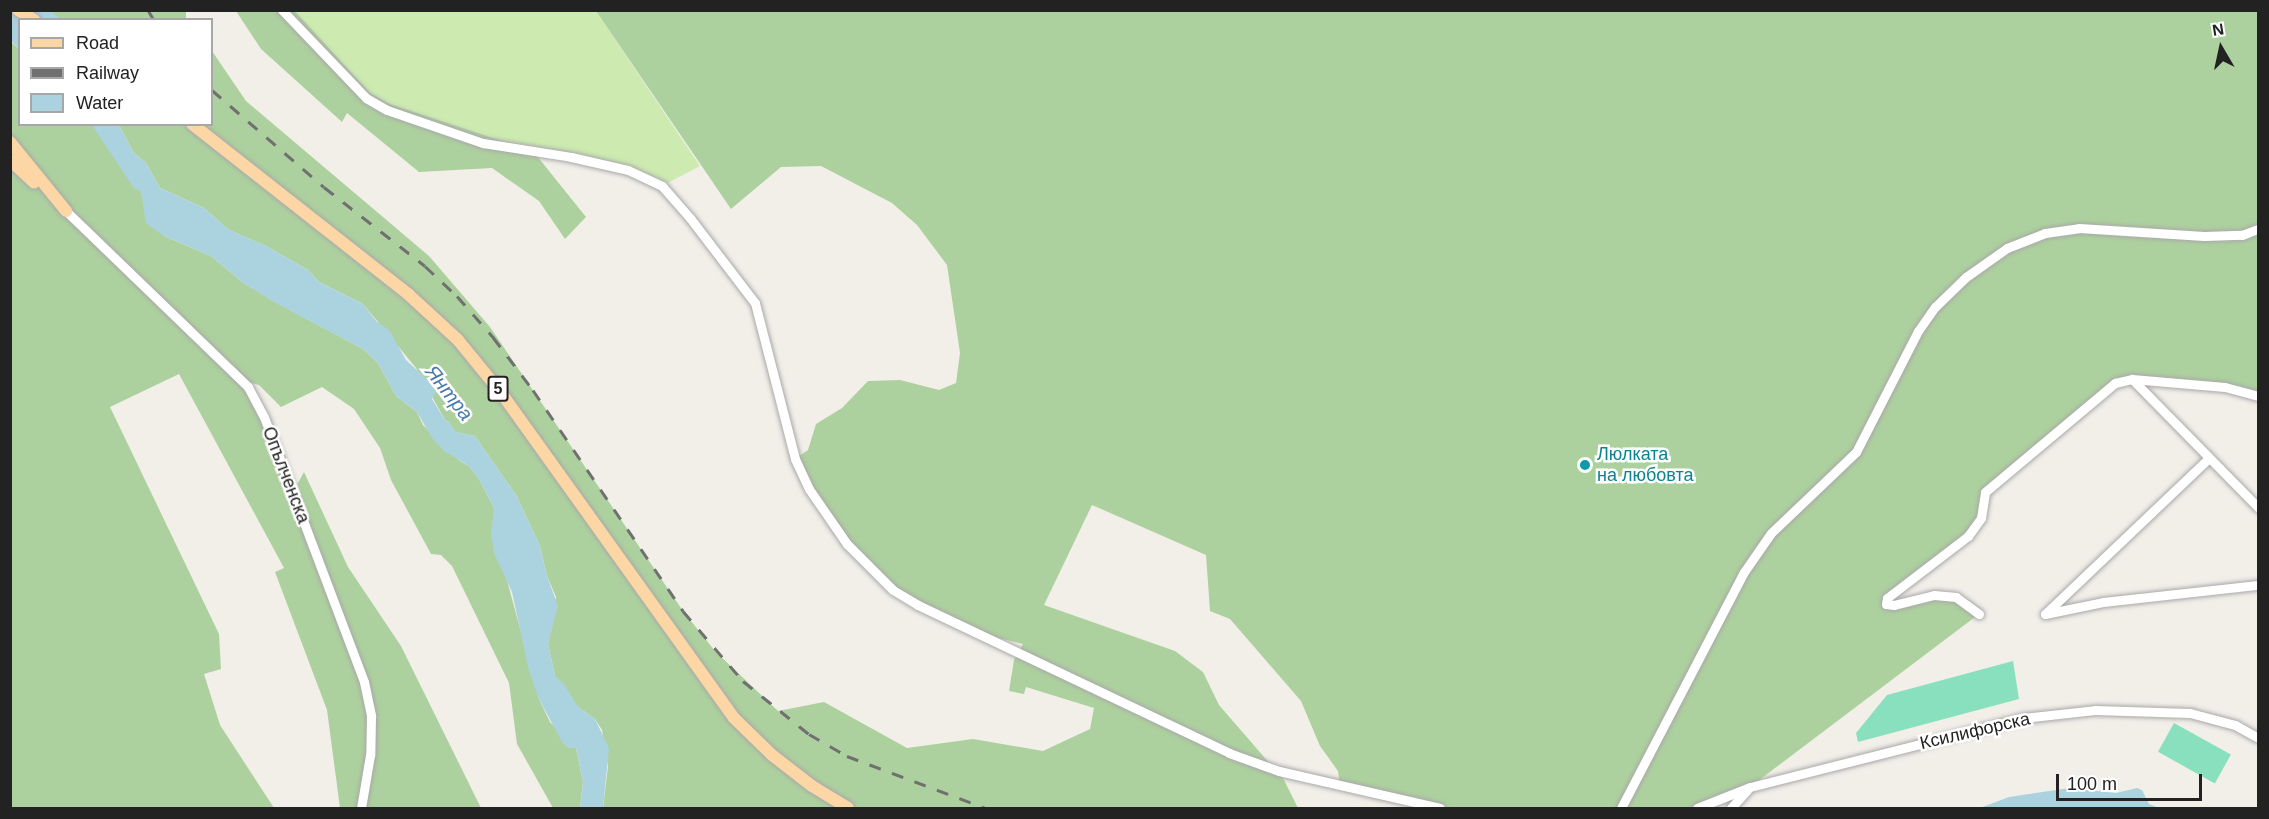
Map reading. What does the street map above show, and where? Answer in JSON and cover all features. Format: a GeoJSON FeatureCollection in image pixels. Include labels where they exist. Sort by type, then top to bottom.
{"type":"FeatureCollection","features":[{"type":"Feature","properties":{"kind":"main road"},"geometry":{"type":"LineString","coordinates":[[18,10],[31,18]]}},
{"type":"Feature","properties":{"kind":"main road","name":"5"},"geometry":{"type":"LineString","coordinates":[[195,126],[408,294],[458,340],[502,394],[734,718],[772,755],[848,808]]}},
{"type":"Feature","properties":{"kind":"main road"},"geometry":{"type":"LineString","coordinates":[[10,142],[66,211]]}},
{"type":"Feature","properties":{"kind":"main road"},"geometry":{"type":"LineString","coordinates":[[10,160],[66,211]]}},
{"type":"Feature","properties":{"kind":"street"},"geometry":{"type":"LineString","coordinates":[[282,10],[366,98],[387,110],[483,143],[571,157],[628,170],[662,186],[697,227],[755,303],[795,459],[809,489],[847,544],[893,590],[918,605],[1229,753],[1280,771],[1440,808]]}},
{"type":"Feature","properties":{"kind":"street","name":"Опълченска"},"geometry":{"type":"LineString","coordinates":[[66,211],[248,387],[264,417],[364,682],[371,716],[370,755],[361,808]]}},
{"type":"Feature","properties":{"kind":"street"},"geometry":{"type":"LineString","coordinates":[[1621,808],[1744,572],[1771,533],[1856,452],[1918,331],[1935,307],[1966,278],[2007,248],[2045,233],[2079,228],[2213,236],[2242,235],[2259,229]]}},
{"type":"Feature","properties":{"kind":"street"},"geometry":{"type":"LineString","coordinates":[[1979,614],[1956,597],[1934,595],[1894,605],[1886,604],[1887,598],[1968,536],[1981,518],[1985,492],[2115,384],[2132,379],[2225,387],[2259,396]]}},
{"type":"Feature","properties":{"kind":"street"},"geometry":{"type":"LineString","coordinates":[[2132,379],[2259,507]]}},
{"type":"Feature","properties":{"kind":"street"},"geometry":{"type":"LineString","coordinates":[[2210,458],[2045,614],[2103,602],[2259,585]]}},
{"type":"Feature","properties":{"kind":"street","name":"Ксилифорска"},"geometry":{"type":"LineString","coordinates":[[1697,808],[1750,787],[2023,718],[2095,710],[2190,713],[2235,725],[2259,738]]}},
{"type":"Feature","properties":{"kind":"street"},"geometry":{"type":"LineString","coordinates":[[1731,808],[1750,787]]}},
{"type":"Feature","properties":{"kind":"green space"},"geometry":{"type":"Polygon","coordinates":[[[50,11],[186,11],[186,18],[50,18],[50,11]]]}},
{"type":"Feature","properties":{"kind":"green space"},"geometry":{"type":"Polygon","coordinates":[[[236,11],[295,11],[370,93],[390,104],[533,151],[586,217],[565,239],[539,201],[492,168],[419,172],[347,113],[342,122],[261,49],[236,11]]]}},
{"type":"Feature","properties":{"kind":"green space"},"geometry":{"type":"Polygon","coordinates":[[[295,11],[596,11],[700,166],[662,186],[628,170],[533,151],[390,104],[370,93],[295,11]]]}},
{"type":"Feature","properties":{"kind":"green space"},"geometry":{"type":"Polygon","coordinates":[[[596,11],[2258,11],[2258,396],[2225,387],[2115,384],[1985,492],[1981,518],[1968,536],[1886,603],[1934,595],[1956,597],[1979,614],[1750,787],[1697,808],[1440,808],[1340,785],[1338,771],[1320,746],[1301,701],[1230,619],[1210,611],[1206,555],[1092,505],[1044,605],[1175,651],[1203,672],[1219,705],[1284,780],[1298,808],[603,808],[608,766],[602,730],[595,719],[578,707],[555,676],[548,644],[556,597],[547,576],[540,546],[516,495],[475,436],[455,432],[445,420],[416,368],[363,304],[319,282],[308,270],[266,246],[229,230],[204,208],[160,188],[146,163],[133,152],[120,126],[213,126],[213,52],[246,101],[429,256],[490,327],[683,611],[715,651],[778,711],[824,702],[907,748],[973,739],[1043,751],[1090,729],[1094,708],[1026,687],[1024,694],[1009,691],[1014,660],[1023,644],[981,634],[893,590],[847,544],[795,459],[808,450],[816,424],[842,408],[868,381],[900,380],[939,390],[956,383],[960,353],[947,265],[917,225],[892,203],[821,166],[781,167],[731,209],[596,11]]]}},
{"type":"Feature","properties":{"kind":"green space"},"geometry":{"type":"Polygon","coordinates":[[[10,41],[18,48],[18,126],[99,126],[113,145],[124,153],[128,176],[140,186],[142,196],[164,236],[211,256],[242,282],[363,349],[378,363],[396,396],[417,412],[423,425],[460,461],[469,466],[479,479],[494,508],[505,573],[539,699],[550,722],[576,748],[583,782],[580,808],[553,808],[517,744],[509,683],[452,566],[441,555],[431,554],[391,480],[380,448],[354,409],[322,387],[281,407],[259,385],[244,381],[293,492],[304,472],[348,567],[401,646],[481,808],[340,808],[327,710],[275,572],[284,568],[179,374],[110,407],[219,634],[221,669],[204,674],[220,725],[274,808],[11,808],[10,41]]]}},
{"type":"Feature","properties":{"kind":"green space"},"geometry":{"type":"Polygon","coordinates":[[[2013,661],[2019,699],[1858,742],[1856,733],[1887,695],[2013,661]]]}},
{"type":"Feature","properties":{"kind":"green space"},"geometry":{"type":"Polygon","coordinates":[[[2174,723],[2231,755],[2215,783],[2158,752],[2174,723]]]}},
{"type":"Feature","properties":{"kind":"water"},"geometry":{"type":"Polygon","coordinates":[[[11,11],[50,11],[60,18],[18,18],[18,48],[11,41],[11,11]]]}},
{"type":"Feature","properties":{"kind":"water"},"geometry":{"type":"Polygon","coordinates":[[[99,126],[120,126],[133,152],[146,163],[160,188],[204,208],[229,230],[266,246],[308,270],[319,282],[363,304],[377,322],[389,330],[406,360],[432,384],[435,393],[432,399],[445,420],[456,432],[475,436],[516,495],[540,546],[547,576],[558,606],[548,644],[555,676],[564,684],[578,707],[595,719],[609,748],[603,808],[580,808],[583,782],[576,748],[568,748],[562,742],[539,699],[529,671],[512,592],[494,553],[491,534],[494,508],[479,479],[469,466],[444,451],[432,438],[417,412],[396,396],[378,363],[363,349],[276,303],[242,282],[211,256],[164,236],[146,223],[140,186],[128,176],[124,153],[113,145],[99,126]]]}},
{"type":"Feature","properties":{"kind":"water"},"geometry":{"type":"Polygon","coordinates":[[[2070,788],[2116,793],[2137,788],[2142,790],[2149,804],[2159,808],[1980,808],[2009,797],[2070,788]]]}},
{"type":"Feature","properties":{"kind":"waterway","name":"Янтра"},"geometry":{"type":"LineString","coordinates":[[103,126],[140,181]]}},
{"type":"Feature","properties":{"kind":"railway"},"geometry":{"type":"LineString","coordinates":[[148,10],[153,18]]}},
{"type":"Feature","properties":{"kind":"railway"},"geometry":{"type":"LineString","coordinates":[[213,91],[324,187],[425,266],[457,296],[493,337],[533,390],[683,611],[743,681],[809,734],[847,756],[985,808]]}},
{"type":"Feature","properties":{"kind":"place","name":"Люлката на любовта"},"geometry":{"type":"Point","coordinates":[1585,465]}}]}
